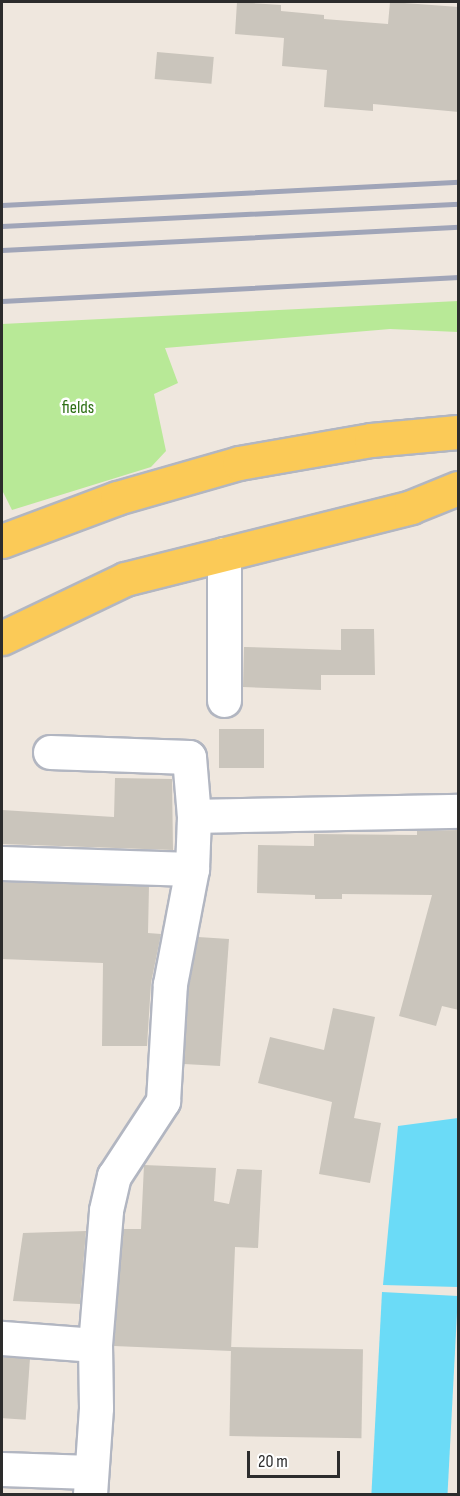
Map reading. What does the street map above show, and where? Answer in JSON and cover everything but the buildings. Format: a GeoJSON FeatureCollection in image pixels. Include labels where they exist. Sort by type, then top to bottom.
{"type":"FeatureCollection","features":[{"type":"Feature","properties":{"kind":"main road"},"geometry":{"type":"LineString","coordinates":[[2,541],[117,498],[239,463],[371,440],[459,432]]}},
{"type":"Feature","properties":{"kind":"main road"},"geometry":{"type":"LineString","coordinates":[[2,638],[125,579],[411,507],[459,488]]}},
{"type":"Feature","properties":{"kind":"street"},"geometry":{"type":"LineString","coordinates":[[224,555],[224,700]]}},
{"type":"Feature","properties":{"kind":"street"},"geometry":{"type":"LineString","coordinates":[[2,1469],[90,1483],[95,1345],[106,1210],[114,1176],[163,1101],[170,984],[192,869],[194,816],[189,757],[50,752]]}},
{"type":"Feature","properties":{"kind":"street"},"geometry":{"type":"LineString","coordinates":[[194,816],[459,811]]}},
{"type":"Feature","properties":{"kind":"street"},"geometry":{"type":"LineString","coordinates":[[2,862],[192,869]]}},
{"type":"Feature","properties":{"kind":"street"},"geometry":{"type":"LineString","coordinates":[[2,1338],[95,1345]]}},
{"type":"Feature","properties":{"kind":"green space","name":"fields"},"geometry":{"type":"Polygon","coordinates":[[[458,301],[458,332],[390,329],[165,348],[178,383],[154,394],[166,451],[151,467],[12,510],[2,490],[2,324],[458,301]]]}},
{"type":"Feature","properties":{"kind":"water"},"geometry":{"type":"Polygon","coordinates":[[[458,1118],[458,1287],[383,1285],[398,1126],[458,1118]]]}},
{"type":"Feature","properties":{"kind":"water"},"geometry":{"type":"Polygon","coordinates":[[[382,1292],[458,1296],[448,1494],[371,1494],[382,1292]]]}},
{"type":"Feature","properties":{"kind":"railway"},"geometry":{"type":"LineString","coordinates":[[2,205],[458,182]]}},
{"type":"Feature","properties":{"kind":"railway"},"geometry":{"type":"LineString","coordinates":[[2,226],[458,204]]}},
{"type":"Feature","properties":{"kind":"railway"},"geometry":{"type":"LineString","coordinates":[[2,250],[458,227]]}},
{"type":"Feature","properties":{"kind":"railway"},"geometry":{"type":"LineString","coordinates":[[2,301],[458,277]]}}]}
